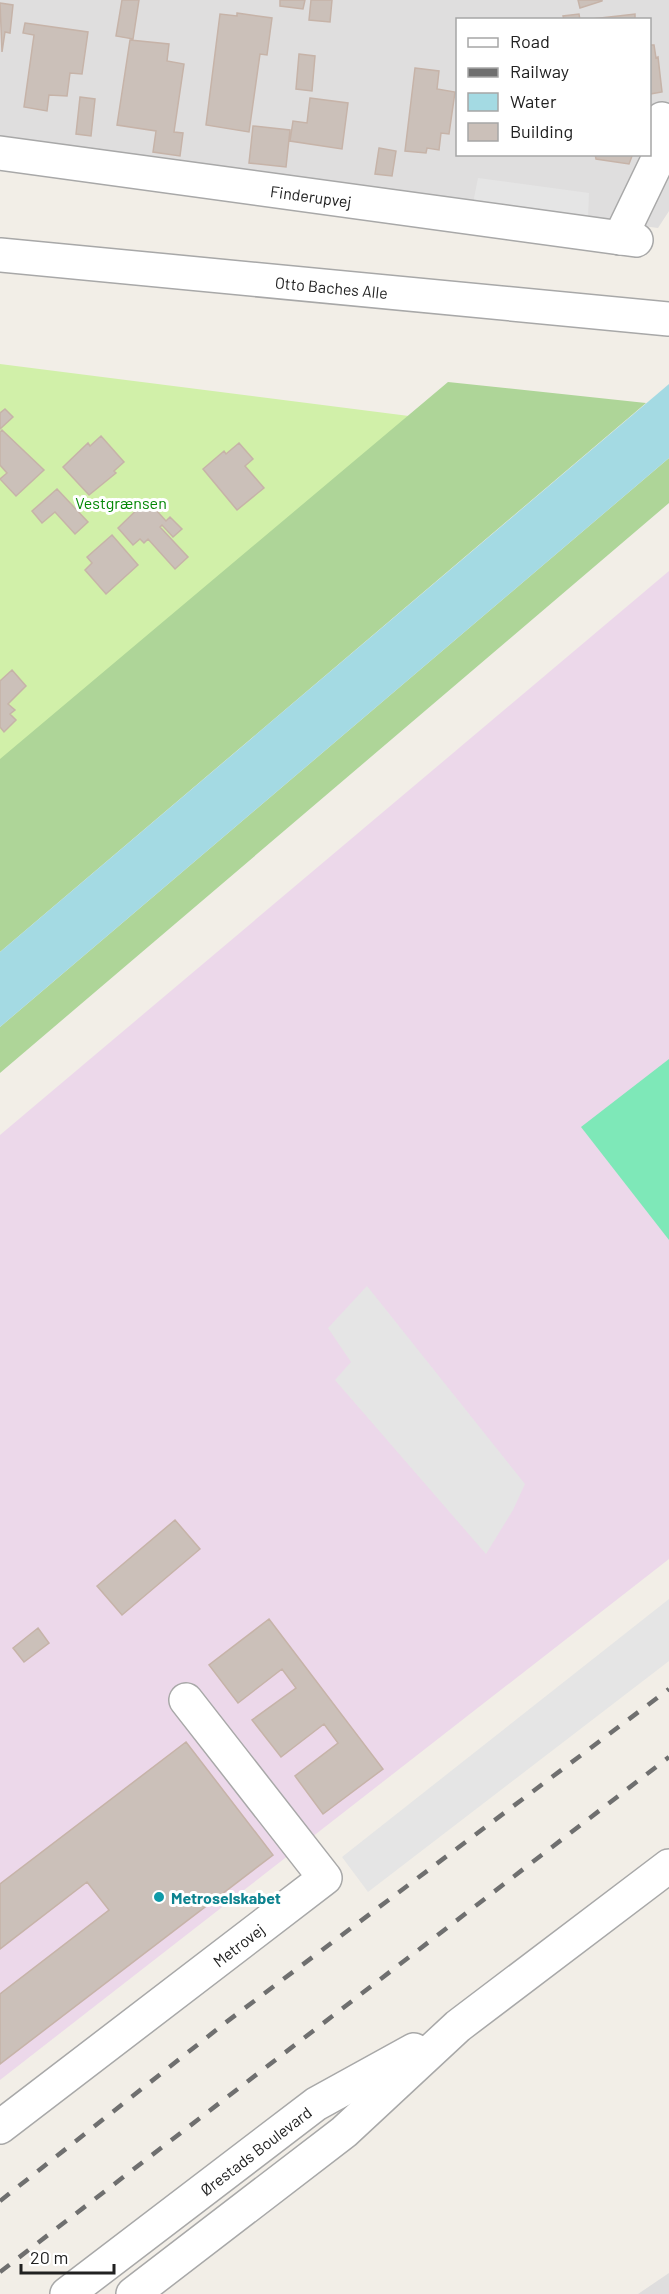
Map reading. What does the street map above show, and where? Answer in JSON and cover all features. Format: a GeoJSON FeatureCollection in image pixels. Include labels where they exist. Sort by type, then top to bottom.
{"type":"FeatureCollection","features":[{"type":"Feature","properties":{"kind":"street","name":"Finderupvej"},"geometry":{"type":"LineString","coordinates":[[0,153],[628,239],[661,153],[662,119]]}},
{"type":"Feature","properties":{"kind":"street","name":"Otto Baches Alle"},"geometry":{"type":"LineString","coordinates":[[0,255],[667,320]]}},
{"type":"Feature","properties":{"kind":"street","name":"Metrovej"},"geometry":{"type":"LineString","coordinates":[[0,2127],[325,1878],[186,1700]]}},
{"type":"Feature","properties":{"kind":"street","name":"Ørestads Boulevard"},"geometry":{"type":"LineString","coordinates":[[133,2294],[344,2132],[458,2026],[669,1866]]}},
{"type":"Feature","properties":{"kind":"street","name":"Ørestads Boulevard"},"geometry":{"type":"LineString","coordinates":[[67,2294],[107,2282],[316,2103],[458,2026]]}},
{"type":"Feature","properties":{"kind":"shaded area"},"geometry":{"type":"Polygon","coordinates":[[[0,0],[669,0],[669,211],[658,228],[0,140],[0,0]]]}},
{"type":"Feature","properties":{"kind":"shaded area"},"geometry":{"type":"Polygon","coordinates":[[[478,178],[589,193],[588,218],[473,203],[478,178]]]}},
{"type":"Feature","properties":{"kind":"shaded area"},"geometry":{"type":"Polygon","coordinates":[[[669,571],[669,1559],[0,2080],[0,1135],[669,571]]]}},
{"type":"Feature","properties":{"kind":"shaded area"},"geometry":{"type":"Polygon","coordinates":[[[367,1286],[525,1484],[513,1510],[486,1554],[335,1380],[351,1362],[328,1328],[367,1286]]]}},
{"type":"Feature","properties":{"kind":"shaded area"},"geometry":{"type":"Polygon","coordinates":[[[669,1599],[669,1661],[368,1892],[342,1857],[669,1599]]]}},
{"type":"Feature","properties":{"kind":"shaded area"},"geometry":{"type":"Polygon","coordinates":[[[669,2273],[669,2294],[638,2294],[669,2273]]]}},
{"type":"Feature","properties":{"kind":"green space","name":"Vestgrænsen"},"geometry":{"type":"Polygon","coordinates":[[[0,364],[409,416],[0,763],[0,364]]]}},
{"type":"Feature","properties":{"kind":"green space"},"geometry":{"type":"Polygon","coordinates":[[[448,382],[646,403],[0,952],[0,759],[448,382]]]}},
{"type":"Feature","properties":{"kind":"green space"},"geometry":{"type":"Polygon","coordinates":[[[669,458],[669,503],[0,1073],[0,1027],[669,458]]]}},
{"type":"Feature","properties":{"kind":"green space"},"geometry":{"type":"Polygon","coordinates":[[[669,1059],[669,1240],[581,1127],[669,1059]]]}},
{"type":"Feature","properties":{"kind":"water"},"geometry":{"type":"Polygon","coordinates":[[[669,384],[669,458],[0,1027],[0,952],[669,384]]]}},
{"type":"Feature","properties":{"kind":"building"},"geometry":{"type":"Polygon","coordinates":[[[122,0],[139,0],[133,39],[116,36],[122,0]]]}},
{"type":"Feature","properties":{"kind":"building"},"geometry":{"type":"Polygon","coordinates":[[[280,0],[305,0],[303,9],[280,6],[280,0]]]}},
{"type":"Feature","properties":{"kind":"building"},"geometry":{"type":"Polygon","coordinates":[[[311,0],[332,0],[330,22],[309,20],[311,0]]]}},
{"type":"Feature","properties":{"kind":"building"},"geometry":{"type":"Polygon","coordinates":[[[578,0],[602,0],[602,1],[580,8],[578,0]]]}},
{"type":"Feature","properties":{"kind":"building"},"geometry":{"type":"Polygon","coordinates":[[[0,3],[13,5],[10,33],[5,32],[2,52],[0,3]]]}},
{"type":"Feature","properties":{"kind":"building"},"geometry":{"type":"Polygon","coordinates":[[[237,13],[272,18],[267,55],[260,54],[249,132],[206,125],[220,14],[237,16],[237,13]]]}},
{"type":"Feature","properties":{"kind":"building"},"geometry":{"type":"Polygon","coordinates":[[[579,14],[580,18],[564,18],[563,16],[579,14]]]}},
{"type":"Feature","properties":{"kind":"building"},"geometry":{"type":"Polygon","coordinates":[[[635,14],[635,18],[601,18],[635,14]]]}},
{"type":"Feature","properties":{"kind":"building"},"geometry":{"type":"Polygon","coordinates":[[[25,23],[88,32],[82,74],[70,73],[67,96],[49,95],[47,111],[24,107],[34,35],[23,33],[25,23]]]}},
{"type":"Feature","properties":{"kind":"building"},"geometry":{"type":"Polygon","coordinates":[[[130,40],[169,44],[167,61],[184,64],[174,132],[183,133],[180,156],[153,152],[156,131],[117,125],[130,40]]]}},
{"type":"Feature","properties":{"kind":"building"},"geometry":{"type":"Polygon","coordinates":[[[651,45],[654,45],[656,58],[658,57],[662,92],[651,94],[651,45]]]}},
{"type":"Feature","properties":{"kind":"building"},"geometry":{"type":"Polygon","coordinates":[[[299,54],[315,56],[312,91],[296,89],[299,54]]]}},
{"type":"Feature","properties":{"kind":"building"},"geometry":{"type":"Polygon","coordinates":[[[415,68],[439,71],[437,89],[455,92],[449,134],[441,133],[439,150],[427,148],[426,153],[405,151],[415,68]]]}},
{"type":"Feature","properties":{"kind":"building"},"geometry":{"type":"Polygon","coordinates":[[[80,97],[95,99],[91,136],[76,134],[80,97]]]}},
{"type":"Feature","properties":{"kind":"building"},"geometry":{"type":"Polygon","coordinates":[[[310,98],[348,103],[342,149],[290,141],[293,121],[307,123],[310,98]]]}},
{"type":"Feature","properties":{"kind":"building"},"geometry":{"type":"Polygon","coordinates":[[[253,126],[290,130],[286,167],[249,163],[253,126]]]}},
{"type":"Feature","properties":{"kind":"building"},"geometry":{"type":"Polygon","coordinates":[[[379,148],[396,151],[392,176],[375,174],[379,148]]]}},
{"type":"Feature","properties":{"kind":"building"},"geometry":{"type":"Polygon","coordinates":[[[595,156],[632,156],[629,164],[596,159],[595,156]]]}},
{"type":"Feature","properties":{"kind":"building"},"geometry":{"type":"Polygon","coordinates":[[[5,409],[13,417],[0,429],[0,413],[5,409]]]}},
{"type":"Feature","properties":{"kind":"building"},"geometry":{"type":"Polygon","coordinates":[[[2,430],[44,470],[16,496],[0,479],[7,473],[0,465],[0,432],[2,430]]]}},
{"type":"Feature","properties":{"kind":"building"},"geometry":{"type":"Polygon","coordinates":[[[101,436],[124,462],[114,471],[116,473],[89,495],[63,467],[88,443],[90,446],[101,436]]]}},
{"type":"Feature","properties":{"kind":"building"},"geometry":{"type":"Polygon","coordinates":[[[239,443],[253,459],[245,466],[264,488],[237,510],[203,469],[224,451],[226,454],[239,443]]]}},
{"type":"Feature","properties":{"kind":"building"},"geometry":{"type":"Polygon","coordinates":[[[57,489],[88,522],[75,534],[55,512],[42,523],[32,511],[57,489]]]}},
{"type":"Feature","properties":{"kind":"building"},"geometry":{"type":"Polygon","coordinates":[[[147,500],[166,521],[170,517],[182,529],[173,537],[162,525],[160,527],[188,557],[175,569],[148,539],[144,543],[140,539],[133,545],[118,528],[147,500]]]}},
{"type":"Feature","properties":{"kind":"building"},"geometry":{"type":"Polygon","coordinates":[[[112,535],[138,565],[106,594],[85,570],[92,563],[87,557],[112,535]]]}},
{"type":"Feature","properties":{"kind":"building"},"geometry":{"type":"Polygon","coordinates":[[[12,670],[26,686],[8,704],[15,710],[10,714],[16,720],[4,732],[0,727],[0,681],[12,670]]]}},
{"type":"Feature","properties":{"kind":"building"},"geometry":{"type":"Polygon","coordinates":[[[175,1520],[200,1549],[122,1615],[97,1586],[175,1520]]]}},
{"type":"Feature","properties":{"kind":"building"},"geometry":{"type":"Polygon","coordinates":[[[269,1619],[383,1769],[323,1814],[295,1776],[338,1743],[324,1724],[281,1757],[252,1720],[296,1688],[282,1669],[238,1703],[209,1665],[269,1619]]]}},
{"type":"Feature","properties":{"kind":"building"},"geometry":{"type":"Polygon","coordinates":[[[38,1628],[49,1643],[24,1662],[13,1648],[38,1628]]]}},
{"type":"Feature","properties":{"kind":"building","name":"Metroselskabet"},"geometry":{"type":"Polygon","coordinates":[[[186,1742],[273,1855],[0,2064],[0,1994],[109,1910],[87,1882],[0,1949],[0,1884],[186,1742]]]}},
{"type":"Feature","properties":{"kind":"railway"},"geometry":{"type":"LineString","coordinates":[[0,2201],[225,2023],[669,1689]]}},
{"type":"Feature","properties":{"kind":"railway"},"geometry":{"type":"LineString","coordinates":[[0,2272],[669,1757]]}},
{"type":"Feature","properties":{"kind":"place","name":"Metroselskabet"},"geometry":{"type":"Point","coordinates":[159,1897]}}]}
